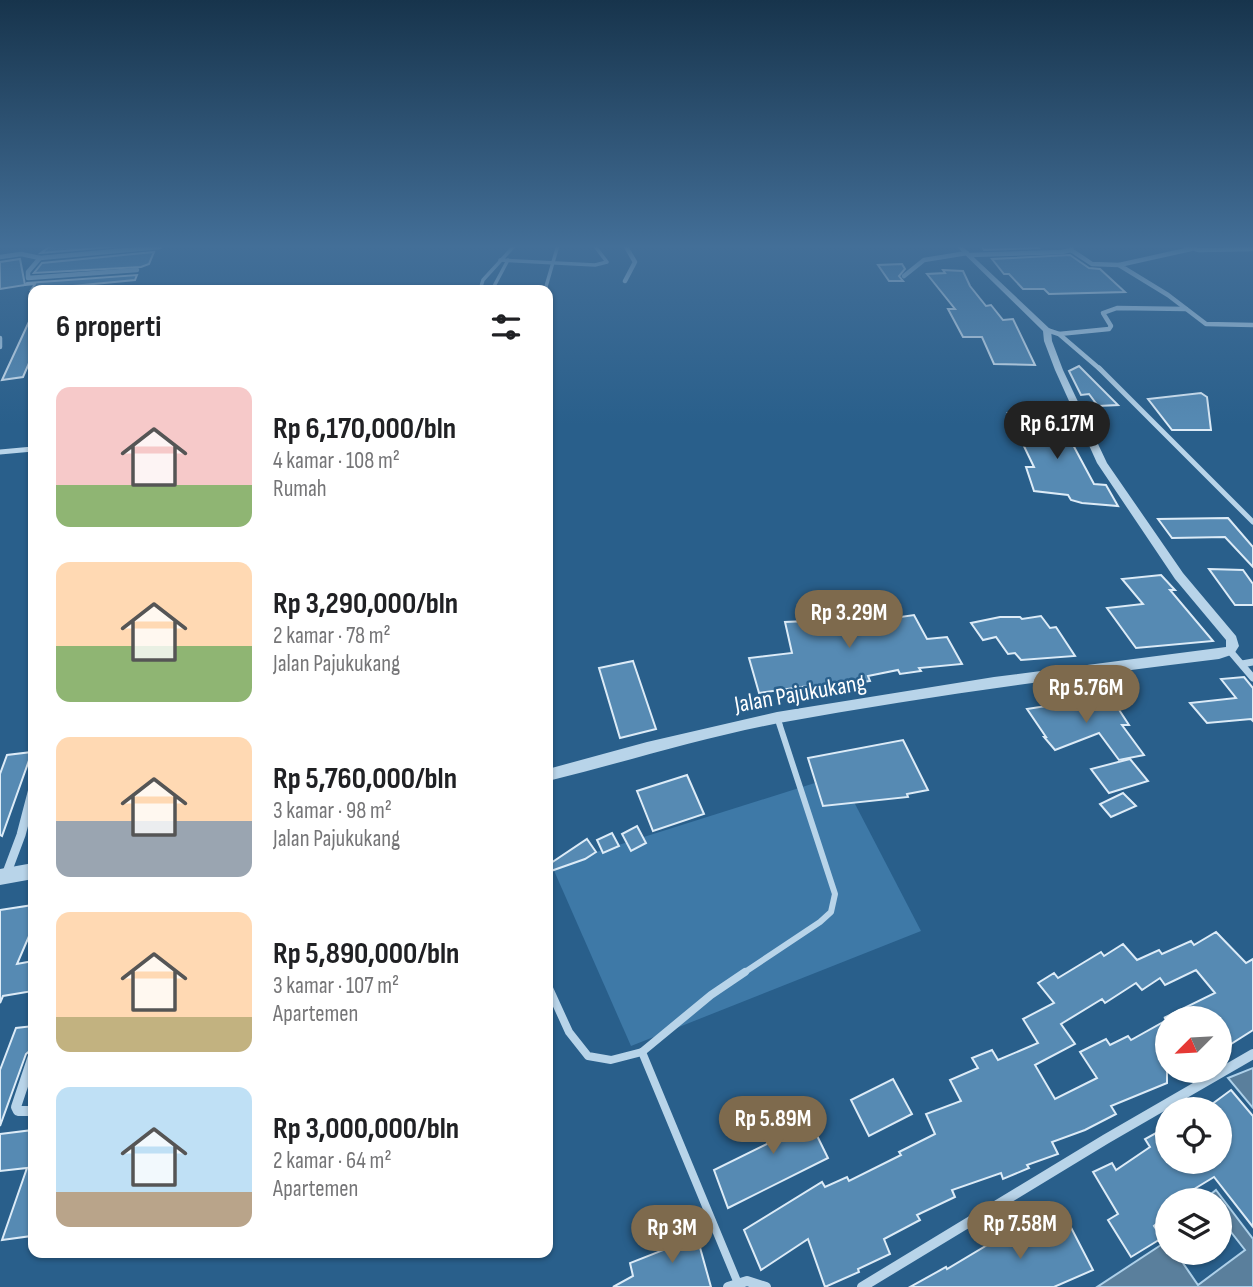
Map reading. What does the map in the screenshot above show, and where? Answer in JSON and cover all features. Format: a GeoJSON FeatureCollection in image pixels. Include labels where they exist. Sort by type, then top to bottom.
{"type":"FeatureCollection","features":[{"type":"Feature","properties":{"kind":"street"},"geometry":{"type":"LineString","coordinates":[[1021,305],[1047,330],[1059,334],[1141,409],[1253,522]]}},
{"type":"Feature","properties":{"kind":"street"},"geometry":{"type":"LineString","coordinates":[[1181,305],[1211,326],[1242,322],[1253,325]]}},
{"type":"Feature","properties":{"kind":"street"},"geometry":{"type":"LineString","coordinates":[[1059,334],[1109,329],[1111,326],[1103,313],[1116,308],[1187,309]]}},
{"type":"Feature","properties":{"kind":"street"},"geometry":{"type":"LineString","coordinates":[[1047,330],[1048,341],[1059,370],[1102,463],[1179,576],[1232,639],[1233,646],[1230,650],[1253,678]]}},
{"type":"Feature","properties":{"kind":"street"},"geometry":{"type":"LineString","coordinates":[[0,338],[0,347]]}},
{"type":"Feature","properties":{"kind":"street"},"geometry":{"type":"LineString","coordinates":[[0,452],[28,449]]}},
{"type":"Feature","properties":{"kind":"street","name":"Jalan Pajukukang"},"geometry":{"type":"LineString","coordinates":[[553,774],[647,748],[777,718],[994,682],[1230,650]]}},
{"type":"Feature","properties":{"kind":"street"},"geometry":{"type":"LineString","coordinates":[[1242,664],[1253,662]]}},
{"type":"Feature","properties":{"kind":"street"},"geometry":{"type":"LineString","coordinates":[[3,876],[21,835],[28,808]]}},
{"type":"Feature","properties":{"kind":"street"},"geometry":{"type":"LineString","coordinates":[[3,876],[28,872]]}},
{"type":"Feature","properties":{"kind":"street"},"geometry":{"type":"LineString","coordinates":[[862,1287],[1106,1139],[1253,1054]]}},
{"type":"Feature","properties":{"kind":"street"},"geometry":{"type":"LineString","coordinates":[[28,1071],[16,1107],[18,1111],[28,1111]]}},
{"type":"Feature","properties":{"kind":"street"},"geometry":{"type":"LineString","coordinates":[[733,1284],[749,1280],[766,1287]]}},
{"type":"Feature","properties":{"kind":"lane"},"geometry":{"type":"LineString","coordinates":[[553,997],[569,1032],[588,1056],[611,1060],[642,1052],[711,995],[831,912],[835,894],[777,718]]}},
{"type":"Feature","properties":{"kind":"lane"},"geometry":{"type":"LineString","coordinates":[[642,1052],[693,1171],[733,1284]]}},
{"type":"Feature","properties":{"kind":"shaded area"},"geometry":{"type":"Polygon","coordinates":[[[840,775],[921,931],[631,1046],[553,866],[840,775]]]}},
{"type":"Feature","properties":{"kind":"shaded area"},"geometry":{"type":"Polygon","coordinates":[[[1253,1068],[1253,1108],[1232,1083],[1232,1076],[1253,1068]]]}},
{"type":"Feature","properties":{"kind":"shaded area"},"geometry":{"type":"Polygon","coordinates":[[[1232,1211],[1253,1239],[1253,1287],[1097,1287],[1155,1249],[1155,1265],[1184,1265],[1198,1285],[1225,1265],[1232,1265],[1232,1260],[1245,1250],[1232,1233],[1232,1211]]]}},
{"type":"Feature","properties":{"kind":"building"},"geometry":{"type":"Polygon","coordinates":[[[952,305],[991,305],[1003,320],[1013,319],[1035,365],[994,364],[982,337],[963,337],[948,309],[955,309],[952,305]]]}},
{"type":"Feature","properties":{"kind":"building"},"geometry":{"type":"Polygon","coordinates":[[[28,324],[28,366],[23,377],[2,380],[28,324]]]}},
{"type":"Feature","properties":{"kind":"building"},"geometry":{"type":"Polygon","coordinates":[[[1079,366],[1118,405],[1098,406],[1089,394],[1081,395],[1069,371],[1079,366]]]}},
{"type":"Feature","properties":{"kind":"building"},"geometry":{"type":"Polygon","coordinates":[[[1201,393],[1207,397],[1211,430],[1172,430],[1148,399],[1201,393]]]}},
{"type":"Feature","properties":{"kind":"building"},"geometry":{"type":"Polygon","coordinates":[[[1008,413],[1057,415],[1094,484],[1106,485],[1118,506],[1082,503],[1071,500],[1068,495],[1034,491],[1026,467],[1034,467],[1008,413]]]}},
{"type":"Feature","properties":{"kind":"building"},"geometry":{"type":"Polygon","coordinates":[[[1228,518],[1253,547],[1253,567],[1225,537],[1172,538],[1158,519],[1228,518]]]}},
{"type":"Feature","properties":{"kind":"building"},"geometry":{"type":"Polygon","coordinates":[[[1209,569],[1243,570],[1253,584],[1253,605],[1235,605],[1209,569]]]}},
{"type":"Feature","properties":{"kind":"building"},"geometry":{"type":"Polygon","coordinates":[[[1161,575],[1175,590],[1170,590],[1213,641],[1136,648],[1107,608],[1143,604],[1122,579],[1161,575]]]}},
{"type":"Feature","properties":{"kind":"building"},"geometry":{"type":"Polygon","coordinates":[[[822,591],[840,591],[848,615],[872,609],[880,620],[914,615],[927,639],[947,637],[962,664],[919,668],[921,671],[900,674],[898,670],[868,676],[870,681],[816,689],[815,685],[759,693],[749,658],[792,653],[785,622],[807,621],[806,617],[828,615],[822,591]]]}},
{"type":"Feature","properties":{"kind":"building"},"geometry":{"type":"Polygon","coordinates":[[[1041,616],[1050,628],[1056,627],[1075,656],[1021,660],[1015,653],[1008,654],[996,637],[983,640],[971,623],[1000,617],[1022,619],[1041,616]]]}},
{"type":"Feature","properties":{"kind":"building"},"geometry":{"type":"Polygon","coordinates":[[[633,661],[656,729],[620,738],[599,668],[633,661]]]}},
{"type":"Feature","properties":{"kind":"building"},"geometry":{"type":"Polygon","coordinates":[[[1244,677],[1253,688],[1253,721],[1207,723],[1190,703],[1236,698],[1221,679],[1244,677]]]}},
{"type":"Feature","properties":{"kind":"building"},"geometry":{"type":"Polygon","coordinates":[[[1110,696],[1129,725],[1122,725],[1144,755],[1119,760],[1099,733],[1055,750],[1027,709],[1110,696]]]}},
{"type":"Feature","properties":{"kind":"building"},"geometry":{"type":"Polygon","coordinates":[[[903,740],[928,790],[907,794],[908,797],[823,806],[808,758],[903,740]]]}},
{"type":"Feature","properties":{"kind":"building"},"geometry":{"type":"Polygon","coordinates":[[[28,752],[28,763],[2,836],[0,774],[7,755],[28,752]]]}},
{"type":"Feature","properties":{"kind":"building"},"geometry":{"type":"Polygon","coordinates":[[[1130,759],[1148,781],[1109,793],[1091,769],[1130,759]]]}},
{"type":"Feature","properties":{"kind":"building"},"geometry":{"type":"Polygon","coordinates":[[[687,775],[704,814],[653,831],[637,791],[687,775]]]}},
{"type":"Feature","properties":{"kind":"building"},"geometry":{"type":"Polygon","coordinates":[[[1123,793],[1136,806],[1111,817],[1100,804],[1123,793]]]}},
{"type":"Feature","properties":{"kind":"building"},"geometry":{"type":"Polygon","coordinates":[[[637,826],[646,843],[631,851],[622,834],[637,826]]]}},
{"type":"Feature","properties":{"kind":"building"},"geometry":{"type":"Polygon","coordinates":[[[612,833],[619,846],[603,853],[597,840],[612,833]]]}},
{"type":"Feature","properties":{"kind":"building"},"geometry":{"type":"Polygon","coordinates":[[[587,839],[596,852],[585,859],[553,870],[553,862],[587,839]]]}},
{"type":"Feature","properties":{"kind":"building"},"geometry":{"type":"Polygon","coordinates":[[[28,906],[28,939],[17,964],[28,962],[28,992],[3,996],[0,1003],[0,910],[28,906]]]}},
{"type":"Feature","properties":{"kind":"building"},"geometry":{"type":"Polygon","coordinates":[[[1216,932],[1246,963],[1253,959],[1253,1030],[1232,1043],[1232,1006],[1188,1006],[1215,993],[1196,970],[1165,985],[1160,978],[1142,990],[1136,983],[1105,1003],[1102,999],[1061,1024],[1075,1044],[1035,1065],[1055,1099],[1097,1078],[1080,1052],[1106,1039],[1110,1045],[1128,1036],[1131,1040],[1155,1027],[1155,1083],[1167,1083],[1111,1106],[1116,1114],[1085,1130],[1052,1142],[1058,1154],[1027,1165],[1029,1168],[1003,1179],[1001,1173],[952,1190],[955,1197],[917,1215],[920,1220],[884,1239],[890,1254],[858,1269],[859,1272],[825,1287],[808,1239],[761,1270],[744,1230],[822,1182],[825,1187],[847,1177],[849,1181],[901,1155],[899,1152],[935,1134],[926,1114],[961,1101],[950,1080],[978,1068],[972,1058],[992,1050],[998,1060],[1038,1043],[1023,1019],[1054,1003],[1038,983],[1054,973],[1058,978],[1101,952],[1104,956],[1123,944],[1137,960],[1159,950],[1162,954],[1191,941],[1194,945],[1216,932]]]}},
{"type":"Feature","properties":{"kind":"building"},"geometry":{"type":"Polygon","coordinates":[[[28,1027],[28,1052],[0,1126],[0,1070],[16,1028],[28,1027]]]}},
{"type":"Feature","properties":{"kind":"building"},"geometry":{"type":"Polygon","coordinates":[[[893,1079],[912,1114],[869,1136],[851,1100],[893,1079]]]}},
{"type":"Feature","properties":{"kind":"building"},"geometry":{"type":"Polygon","coordinates":[[[1231,1090],[1253,1116],[1253,1227],[1232,1200],[1232,1188],[1223,1188],[1214,1177],[1196,1188],[1155,1188],[1155,1242],[1131,1257],[1108,1220],[1118,1214],[1093,1172],[1112,1163],[1116,1170],[1150,1147],[1145,1139],[1155,1134],[1155,1174],[1232,1174],[1232,1097],[1222,1097],[1231,1090]]]}},
{"type":"Feature","properties":{"kind":"building"},"geometry":{"type":"Polygon","coordinates":[[[799,1099],[828,1158],[728,1208],[714,1170],[769,1143],[759,1121],[799,1099]]]}},
{"type":"Feature","properties":{"kind":"building"},"geometry":{"type":"Polygon","coordinates":[[[28,1131],[28,1236],[2,1240],[27,1168],[0,1171],[0,1134],[28,1131]]]}},
{"type":"Feature","properties":{"kind":"building"},"geometry":{"type":"Polygon","coordinates":[[[1064,1214],[1093,1270],[1054,1287],[910,1287],[946,1267],[947,1269],[1004,1235],[1005,1238],[1064,1214]]]}},
{"type":"Feature","properties":{"kind":"building"},"geometry":{"type":"Polygon","coordinates":[[[694,1226],[711,1287],[613,1287],[633,1276],[630,1263],[666,1249],[663,1238],[694,1226]]]}}]}
